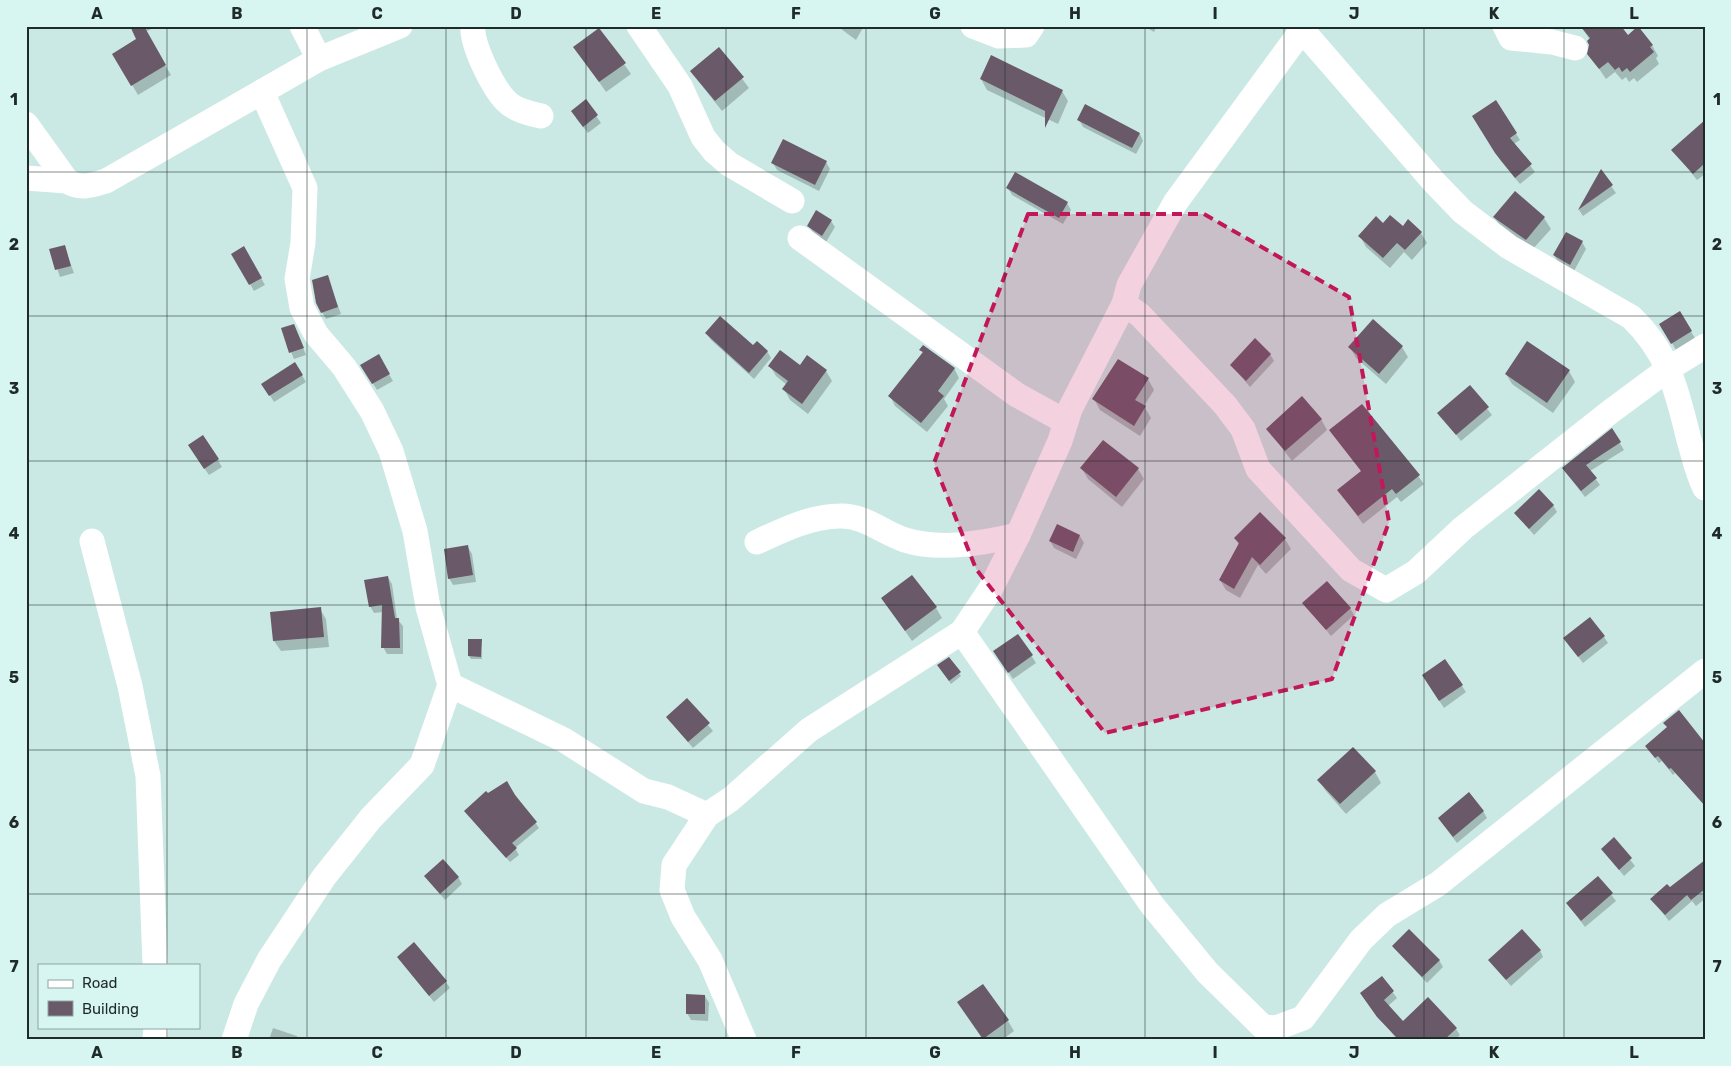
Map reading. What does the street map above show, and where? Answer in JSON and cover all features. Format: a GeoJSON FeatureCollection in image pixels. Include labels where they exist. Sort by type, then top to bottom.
{"type":"FeatureCollection","features":[{"type":"Feature","properties":{"kind":"street"},"geometry":{"type":"LineString","coordinates":[[302,26],[319,59]]}},
{"type":"Feature","properties":{"kind":"street"},"geometry":{"type":"LineString","coordinates":[[26,124],[67,181],[74,186],[85,187],[106,181],[319,59],[400,26]]}},
{"type":"Feature","properties":{"kind":"street"},"geometry":{"type":"LineString","coordinates":[[473,26],[477,49],[505,100],[521,111],[541,116]]}},
{"type":"Feature","properties":{"kind":"street"},"geometry":{"type":"LineString","coordinates":[[639,26],[680,86],[703,137],[714,151],[729,164],[792,201]]}},
{"type":"Feature","properties":{"kind":"street"},"geometry":{"type":"LineString","coordinates":[[973,26],[999,36],[1026,35],[1032,26]]}},
{"type":"Feature","properties":{"kind":"street"},"geometry":{"type":"LineString","coordinates":[[1505,26],[1511,38],[1552,42],[1575,48]]}},
{"type":"Feature","properties":{"kind":"street"},"geometry":{"type":"LineString","coordinates":[[743,1039],[710,960],[682,917],[672,890],[674,865],[707,815],[731,799],[809,730],[962,632],[990,590],[1018,535],[1070,409],[1124,304],[1128,284],[1175,203],[1225,132],[1304,28],[1428,176],[1463,212],[1509,247],[1631,317],[1646,331],[1659,349],[1668,368],[1705,488]]}},
{"type":"Feature","properties":{"kind":"street"},"geometry":{"type":"LineString","coordinates":[[234,1040],[246,1004],[269,960],[324,877],[372,818],[422,765],[450,685],[428,607],[415,531],[391,451],[372,411],[344,368],[316,334],[302,308],[298,279],[304,243],[305,188],[262,92]]}},
{"type":"Feature","properties":{"kind":"street"},"geometry":{"type":"LineString","coordinates":[[26,178],[67,181]]}},
{"type":"Feature","properties":{"kind":"street"},"geometry":{"type":"LineString","coordinates":[[800,238],[1017,395],[1066,422]]}},
{"type":"Feature","properties":{"kind":"street"},"geometry":{"type":"LineString","coordinates":[[1124,304],[1140,315],[1225,405],[1243,429],[1258,469],[1304,520],[1351,570],[1386,590],[1416,572],[1463,528],[1668,368],[1705,346]]}},
{"type":"Feature","properties":{"kind":"street"},"geometry":{"type":"LineString","coordinates":[[757,542],[804,521],[842,516],[873,524],[905,540],[942,545],[978,544],[1018,535]]}},
{"type":"Feature","properties":{"kind":"street"},"geometry":{"type":"LineString","coordinates":[[92,541],[130,686],[148,776],[155,964]]}},
{"type":"Feature","properties":{"kind":"street"},"geometry":{"type":"LineString","coordinates":[[962,632],[1152,905],[1207,972],[1263,1027],[1276,1028],[1303,1018],[1361,940],[1387,915],[1438,884],[1705,671]]}},
{"type":"Feature","properties":{"kind":"street"},"geometry":{"type":"LineString","coordinates":[[450,685],[564,740],[644,791],[668,797],[707,815]]}},
{"type":"Feature","properties":{"kind":"highlighted area"},"geometry":{"type":"Polygon","coordinates":[[[1028,214],[1204,214],[1349,297],[1389,522],[1332,679],[1105,733],[976,569],[934,463],[1028,214]]]}},
{"type":"Feature","properties":{"kind":"building"},"geometry":{"type":"Polygon","coordinates":[[[130,26],[144,26],[166,65],[131,86],[112,54],[136,39],[130,26]]]}},
{"type":"Feature","properties":{"kind":"building"},"geometry":{"type":"Polygon","coordinates":[[[1580,26],[1621,26],[1628,35],[1638,26],[1653,45],[1650,47],[1654,52],[1630,72],[1627,68],[1622,72],[1619,67],[1615,70],[1608,62],[1599,69],[1587,54],[1589,45],[1587,41],[1590,38],[1580,26]]]}},
{"type":"Feature","properties":{"kind":"building"},"geometry":{"type":"Polygon","coordinates":[[[599,28],[626,63],[599,82],[573,47],[599,28]]]}},
{"type":"Feature","properties":{"kind":"building"},"geometry":{"type":"Polygon","coordinates":[[[719,47],[744,77],[715,101],[690,71],[719,47]]]}},
{"type":"Feature","properties":{"kind":"building"},"geometry":{"type":"Polygon","coordinates":[[[991,55],[1063,90],[1045,128],[1045,111],[980,79],[991,55]]]}},
{"type":"Feature","properties":{"kind":"building"},"geometry":{"type":"Polygon","coordinates":[[[586,99],[598,115],[583,127],[571,111],[586,99]]]}},
{"type":"Feature","properties":{"kind":"building"},"geometry":{"type":"Polygon","coordinates":[[[1496,100],[1517,133],[1510,138],[1532,164],[1515,178],[1495,153],[1472,116],[1496,100]]]}},
{"type":"Feature","properties":{"kind":"building"},"geometry":{"type":"Polygon","coordinates":[[[1085,104],[1140,133],[1132,148],[1077,120],[1085,104]]]}},
{"type":"Feature","properties":{"kind":"building"},"geometry":{"type":"Polygon","coordinates":[[[1705,120],[1705,163],[1693,174],[1671,150],[1705,120]]]}},
{"type":"Feature","properties":{"kind":"building"},"geometry":{"type":"Polygon","coordinates":[[[783,139],[827,161],[815,185],[771,163],[783,139]]]}},
{"type":"Feature","properties":{"kind":"building"},"geometry":{"type":"Polygon","coordinates":[[[1601,169],[1613,185],[1578,210],[1601,169]]]}},
{"type":"Feature","properties":{"kind":"building"},"geometry":{"type":"Polygon","coordinates":[[[1015,172],[1068,202],[1059,218],[1006,188],[1015,172]]]}},
{"type":"Feature","properties":{"kind":"building"},"geometry":{"type":"Polygon","coordinates":[[[1515,191],[1545,217],[1526,240],[1493,217],[1515,191]]]}},
{"type":"Feature","properties":{"kind":"building"},"geometry":{"type":"Polygon","coordinates":[[[816,210],[832,220],[822,236],[807,226],[816,210]]]}},
{"type":"Feature","properties":{"kind":"building"},"geometry":{"type":"Polygon","coordinates":[[[1390,215],[1403,226],[1408,219],[1422,232],[1405,250],[1397,243],[1383,258],[1358,236],[1376,216],[1383,223],[1390,215]]]}},
{"type":"Feature","properties":{"kind":"building"},"geometry":{"type":"Polygon","coordinates":[[[1566,232],[1583,241],[1570,265],[1553,255],[1566,232]]]}},
{"type":"Feature","properties":{"kind":"building"},"geometry":{"type":"Polygon","coordinates":[[[65,245],[71,266],[55,270],[49,249],[65,245]]]}},
{"type":"Feature","properties":{"kind":"building"},"geometry":{"type":"Polygon","coordinates":[[[244,246],[262,278],[249,285],[231,254],[244,246]]]}},
{"type":"Feature","properties":{"kind":"building"},"geometry":{"type":"Polygon","coordinates":[[[328,275],[338,307],[321,313],[316,303],[312,280],[328,275]]]}},
{"type":"Feature","properties":{"kind":"building"},"geometry":{"type":"Polygon","coordinates":[[[1680,311],[1692,331],[1671,344],[1659,324],[1680,311]]]}},
{"type":"Feature","properties":{"kind":"building"},"geometry":{"type":"Polygon","coordinates":[[[720,316],[753,345],[757,341],[768,351],[749,373],[705,333],[720,316]]]}},
{"type":"Feature","properties":{"kind":"building"},"geometry":{"type":"Polygon","coordinates":[[[1373,319],[1403,346],[1379,374],[1348,347],[1373,319]]]}},
{"type":"Feature","properties":{"kind":"building"},"geometry":{"type":"Polygon","coordinates":[[[294,324],[304,348],[289,353],[281,328],[294,324]]]}},
{"type":"Feature","properties":{"kind":"building"},"geometry":{"type":"Polygon","coordinates":[[[1255,338],[1271,354],[1246,381],[1230,365],[1255,338]]]}},
{"type":"Feature","properties":{"kind":"building"},"geometry":{"type":"Polygon","coordinates":[[[1527,341],[1570,370],[1547,403],[1505,374],[1527,341]]]}},
{"type":"Feature","properties":{"kind":"building"},"geometry":{"type":"Polygon","coordinates":[[[923,345],[955,368],[938,391],[944,396],[921,423],[888,396],[923,352],[919,350],[923,345]]]}},
{"type":"Feature","properties":{"kind":"building"},"geometry":{"type":"Polygon","coordinates":[[[780,350],[800,365],[807,355],[827,370],[802,404],[782,389],[788,381],[768,366],[780,350]]]}},
{"type":"Feature","properties":{"kind":"building"},"geometry":{"type":"Polygon","coordinates":[[[379,354],[390,374],[372,384],[360,365],[379,354]]]}},
{"type":"Feature","properties":{"kind":"building"},"geometry":{"type":"Polygon","coordinates":[[[1118,359],[1149,378],[1135,400],[1146,406],[1134,426],[1092,399],[1118,359]]]}},
{"type":"Feature","properties":{"kind":"building"},"geometry":{"type":"Polygon","coordinates":[[[295,362],[303,375],[269,396],[261,384],[295,362]]]}},
{"type":"Feature","properties":{"kind":"building"},"geometry":{"type":"Polygon","coordinates":[[[1470,385],[1489,407],[1456,435],[1437,413],[1470,385]]]}},
{"type":"Feature","properties":{"kind":"building"},"geometry":{"type":"Polygon","coordinates":[[[1302,396],[1322,419],[1285,451],[1266,429],[1302,396]]]}},
{"type":"Feature","properties":{"kind":"building"},"geometry":{"type":"Polygon","coordinates":[[[1362,404],[1420,475],[1396,494],[1392,489],[1358,516],[1337,490],[1361,471],[1329,430],[1362,404]]]}},
{"type":"Feature","properties":{"kind":"building"},"geometry":{"type":"Polygon","coordinates":[[[1612,428],[1621,442],[1586,465],[1597,478],[1581,491],[1562,468],[1612,428]]]}},
{"type":"Feature","properties":{"kind":"building"},"geometry":{"type":"Polygon","coordinates":[[[203,435],[219,459],[204,469],[188,445],[203,435]]]}},
{"type":"Feature","properties":{"kind":"building"},"geometry":{"type":"Polygon","coordinates":[[[1103,440],[1139,468],[1116,497],[1080,468],[1103,440]]]}},
{"type":"Feature","properties":{"kind":"building"},"geometry":{"type":"Polygon","coordinates":[[[1539,489],[1554,505],[1529,529],[1514,513],[1539,489]]]}},
{"type":"Feature","properties":{"kind":"building"},"geometry":{"type":"Polygon","coordinates":[[[1260,512],[1286,538],[1260,565],[1252,557],[1234,589],[1219,580],[1239,543],[1234,538],[1260,512]]]}},
{"type":"Feature","properties":{"kind":"building"},"geometry":{"type":"Polygon","coordinates":[[[1057,524],[1080,535],[1073,552],[1049,541],[1057,524]]]}},
{"type":"Feature","properties":{"kind":"building"},"geometry":{"type":"Polygon","coordinates":[[[468,545],[473,575],[448,579],[444,549],[468,545]]]}},
{"type":"Feature","properties":{"kind":"building"},"geometry":{"type":"Polygon","coordinates":[[[912,575],[937,607],[905,631],[881,598],[912,575]]]}},
{"type":"Feature","properties":{"kind":"building"},"geometry":{"type":"Polygon","coordinates":[[[388,576],[395,618],[399,618],[400,648],[381,648],[382,605],[369,607],[364,580],[388,576]]]}},
{"type":"Feature","properties":{"kind":"building"},"geometry":{"type":"Polygon","coordinates":[[[1327,581],[1351,608],[1326,630],[1302,603],[1327,581]]]}},
{"type":"Feature","properties":{"kind":"building"},"geometry":{"type":"Polygon","coordinates":[[[321,607],[324,637],[273,641],[270,612],[321,607]]]}},
{"type":"Feature","properties":{"kind":"building"},"geometry":{"type":"Polygon","coordinates":[[[1590,617],[1605,636],[1578,657],[1563,638],[1590,617]]]}},
{"type":"Feature","properties":{"kind":"building"},"geometry":{"type":"Polygon","coordinates":[[[1018,634],[1033,655],[1008,673],[993,651],[1018,634]]]}},
{"type":"Feature","properties":{"kind":"building"},"geometry":{"type":"Polygon","coordinates":[[[468,639],[482,639],[481,657],[468,656],[468,639]]]}},
{"type":"Feature","properties":{"kind":"building"},"geometry":{"type":"Polygon","coordinates":[[[949,657],[961,672],[949,681],[937,665],[949,657]]]}},
{"type":"Feature","properties":{"kind":"building"},"geometry":{"type":"Polygon","coordinates":[[[1445,659],[1463,685],[1439,701],[1422,675],[1445,659]]]}},
{"type":"Feature","properties":{"kind":"building"},"geometry":{"type":"Polygon","coordinates":[[[687,698],[710,723],[688,742],[666,717],[687,698]]]}},
{"type":"Feature","properties":{"kind":"building"},"geometry":{"type":"Polygon","coordinates":[[[1679,710],[1705,743],[1705,806],[1671,768],[1669,769],[1658,756],[1655,758],[1645,746],[1667,727],[1663,723],[1679,710]]]}},
{"type":"Feature","properties":{"kind":"building"},"geometry":{"type":"Polygon","coordinates":[[[1353,747],[1376,771],[1340,804],[1317,780],[1353,747]]]}},
{"type":"Feature","properties":{"kind":"building"},"geometry":{"type":"Polygon","coordinates":[[[507,781],[515,795],[537,822],[512,843],[517,848],[506,858],[464,811],[486,791],[488,793],[507,781]]]}},
{"type":"Feature","properties":{"kind":"building"},"geometry":{"type":"Polygon","coordinates":[[[1469,792],[1484,811],[1453,837],[1438,818],[1469,792]]]}},
{"type":"Feature","properties":{"kind":"building"},"geometry":{"type":"Polygon","coordinates":[[[1614,837],[1632,858],[1619,870],[1601,849],[1614,837]]]}},
{"type":"Feature","properties":{"kind":"building"},"geometry":{"type":"Polygon","coordinates":[[[443,859],[459,877],[440,894],[424,876],[443,859]]]}},
{"type":"Feature","properties":{"kind":"building"},"geometry":{"type":"Polygon","coordinates":[[[1705,860],[1705,889],[1691,900],[1687,895],[1665,915],[1650,899],[1667,884],[1670,887],[1705,860]]]}},
{"type":"Feature","properties":{"kind":"building"},"geometry":{"type":"Polygon","coordinates":[[[1598,876],[1613,893],[1581,921],[1566,903],[1598,876]]]}},
{"type":"Feature","properties":{"kind":"building"},"geometry":{"type":"Polygon","coordinates":[[[1409,929],[1440,960],[1422,977],[1392,946],[1409,929]]]}},
{"type":"Feature","properties":{"kind":"building"},"geometry":{"type":"Polygon","coordinates":[[[1522,929],[1541,950],[1506,980],[1488,960],[1522,929]]]}},
{"type":"Feature","properties":{"kind":"building"},"geometry":{"type":"Polygon","coordinates":[[[414,942],[447,981],[429,996],[397,957],[414,942]]]}},
{"type":"Feature","properties":{"kind":"building"},"geometry":{"type":"Polygon","coordinates":[[[1382,976],[1394,991],[1384,1000],[1403,1021],[1428,997],[1457,1028],[1444,1040],[1399,1040],[1377,1017],[1360,993],[1382,976]]]}},
{"type":"Feature","properties":{"kind":"building"},"geometry":{"type":"Polygon","coordinates":[[[983,984],[1009,1020],[983,1039],[957,1002],[983,984]]]}},
{"type":"Feature","properties":{"kind":"building"},"geometry":{"type":"Polygon","coordinates":[[[686,994],[705,995],[705,1014],[686,1014],[686,994]]]}}]}
